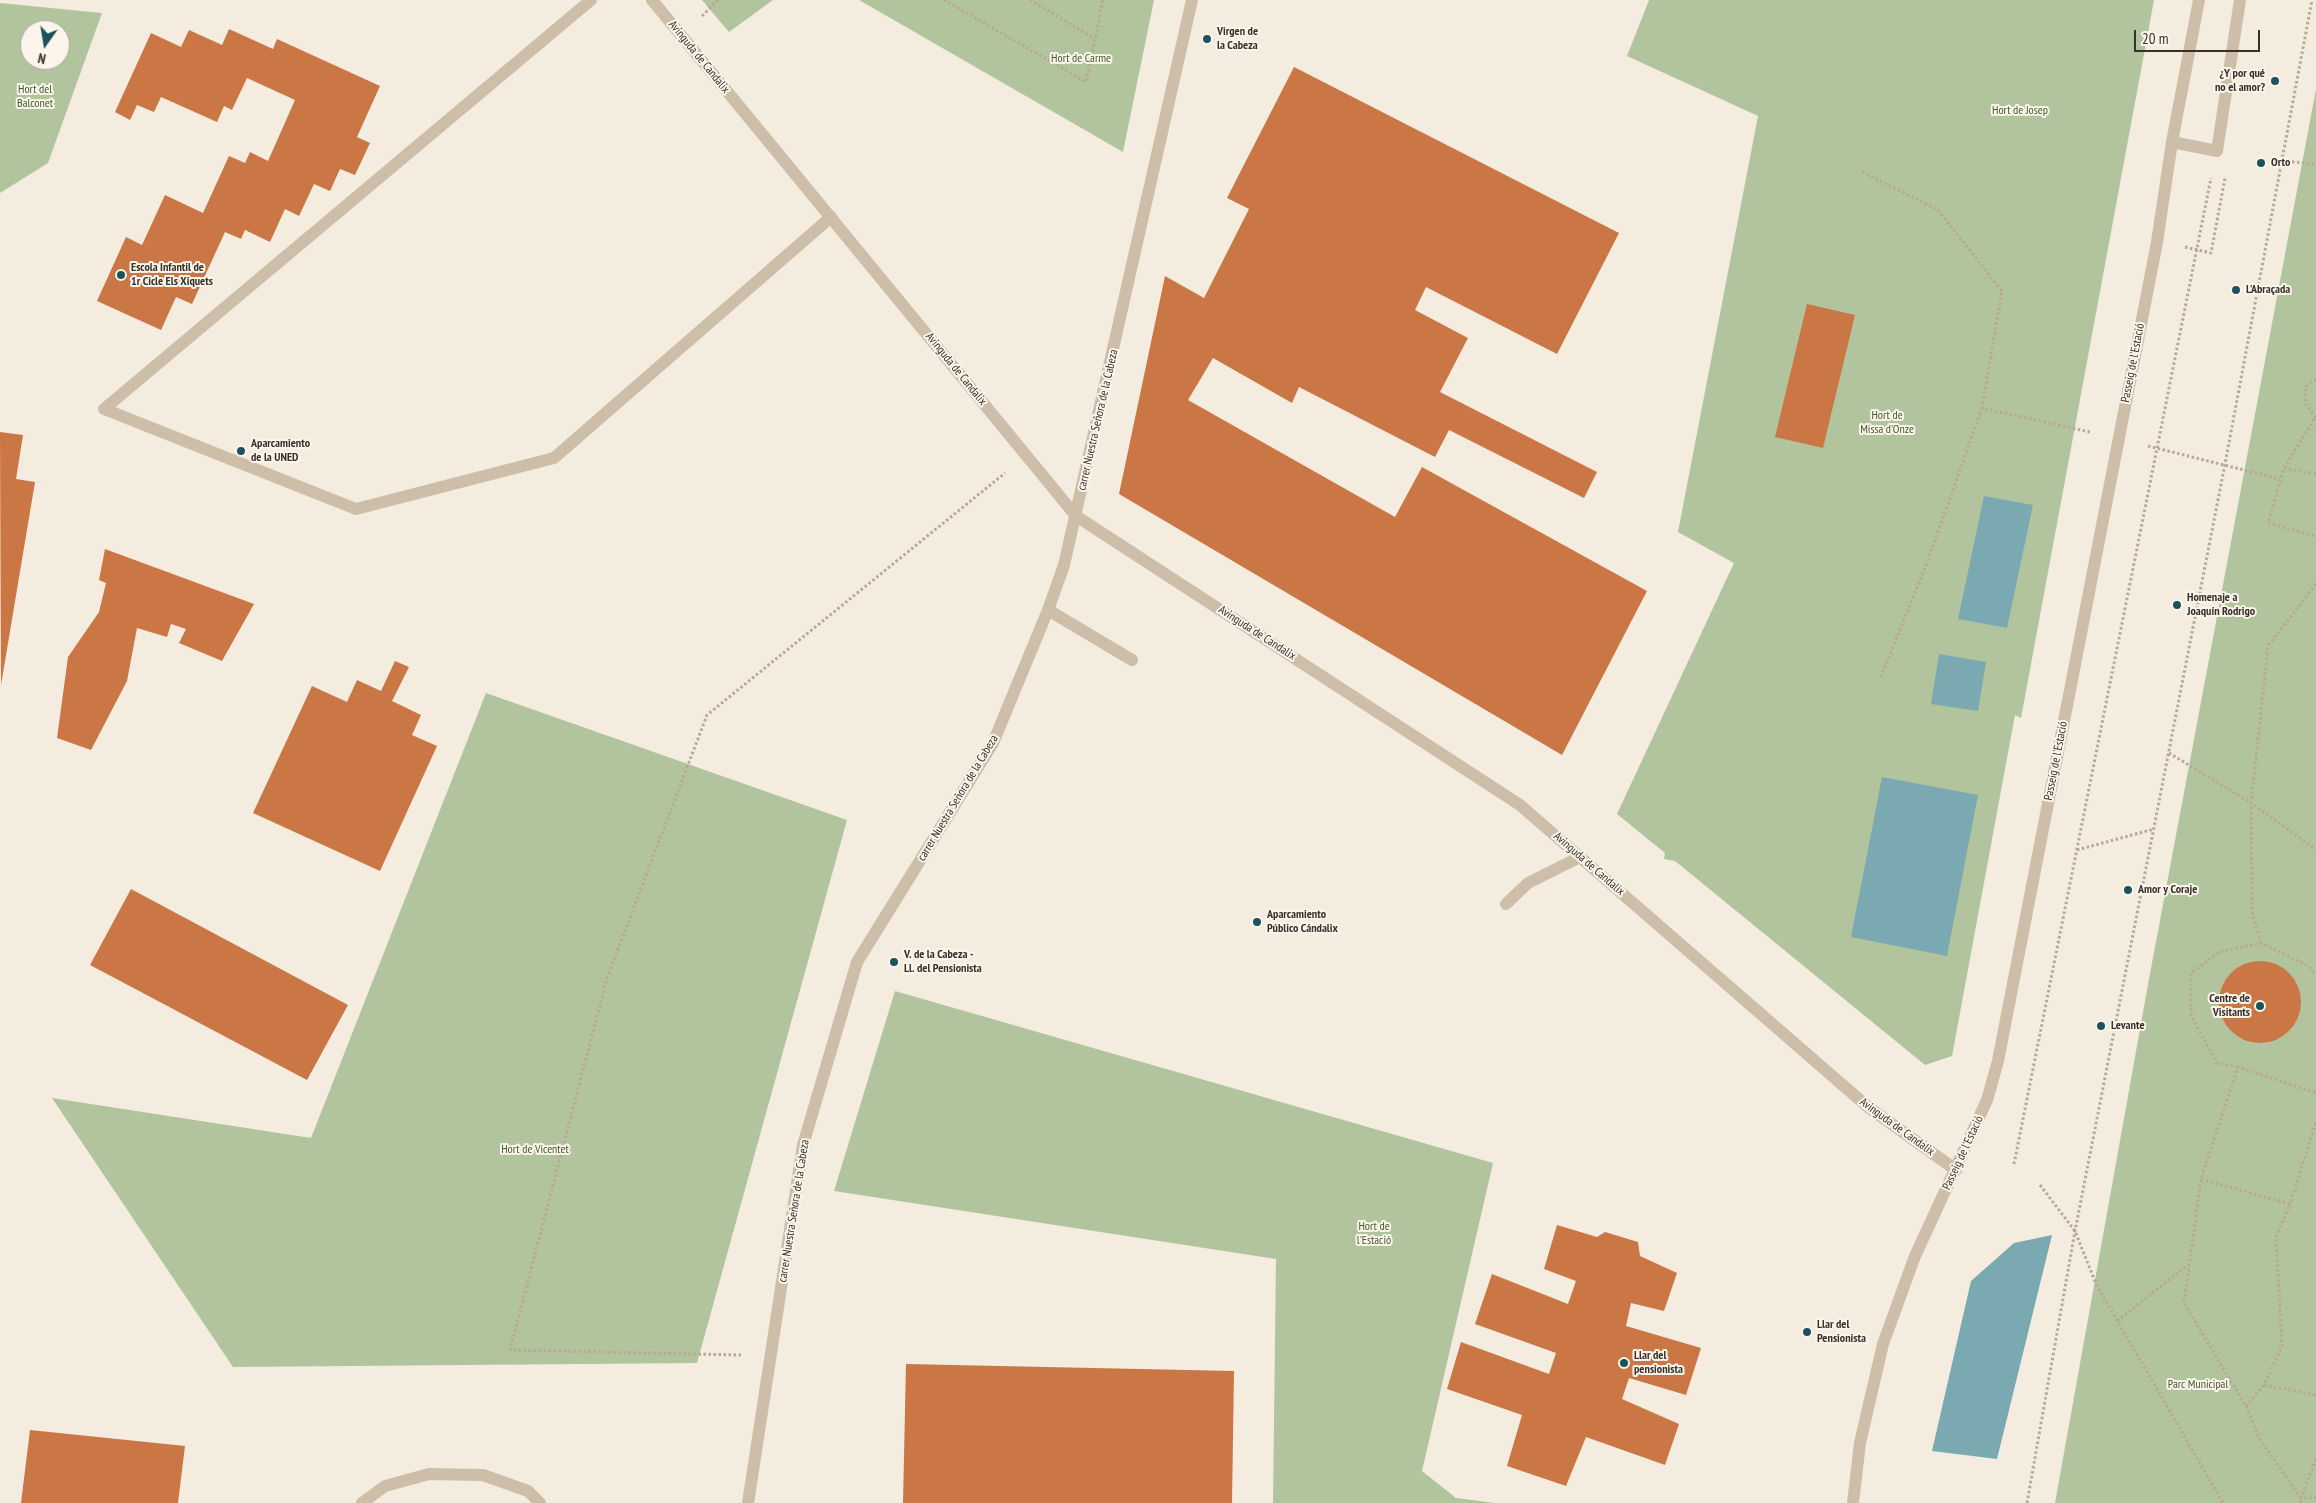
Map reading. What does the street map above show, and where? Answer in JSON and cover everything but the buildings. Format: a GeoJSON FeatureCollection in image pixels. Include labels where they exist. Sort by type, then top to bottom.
{"type":"FeatureCollection","features":[{"type":"Feature","properties":{"kind":"street"},"geometry":{"type":"LineString","coordinates":[[591,0],[104,409],[356,509],[554,458],[831,217]]}},
{"type":"Feature","properties":{"kind":"street","name":"Avinguda de Candalix"},"geometry":{"type":"LineString","coordinates":[[652,0],[1076,516],[1520,805],[1868,1107],[1956,1170]]}},
{"type":"Feature","properties":{"kind":"street","name":"carrer Nuestra Señora de la Cabeza"},"geometry":{"type":"LineString","coordinates":[[748,1503],[803,1144],[858,962],[993,743],[1048,610],[1064,565],[1192,0]]}},
{"type":"Feature","properties":{"kind":"street","name":"Passeig de l'Estació"},"geometry":{"type":"LineString","coordinates":[[1853,1503],[1860,1443],[1883,1344],[1915,1256],[1987,1100],[1998,1061],[2117,439],[2157,242],[2172,142],[2199,0]]}},
{"type":"Feature","properties":{"kind":"street"},"geometry":{"type":"LineString","coordinates":[[2172,142],[2217,151],[2240,0]]}},
{"type":"Feature","properties":{"kind":"street"},"geometry":{"type":"LineString","coordinates":[[1048,610],[1132,660]]}},
{"type":"Feature","properties":{"kind":"street"},"geometry":{"type":"LineString","coordinates":[[1506,904],[1528,883],[1580,857]]}},
{"type":"Feature","properties":{"kind":"street"},"geometry":{"type":"LineString","coordinates":[[362,1503],[385,1486],[430,1474],[482,1475],[528,1491],[540,1503]]}},
{"type":"Feature","properties":{"kind":"path"},"geometry":{"type":"LineString","coordinates":[[944,0],[1086,82],[1104,0]]}},
{"type":"Feature","properties":{"kind":"path"},"geometry":{"type":"LineString","coordinates":[[1030,0],[1095,39]]}},
{"type":"Feature","properties":{"kind":"path"},"geometry":{"type":"LineString","coordinates":[[2027,1503],[2075,1231],[2225,464],[2312,0]]}},
{"type":"Feature","properties":{"kind":"path"},"geometry":{"type":"LineString","coordinates":[[2014,1164],[2217,151]]}},
{"type":"Feature","properties":{"kind":"path"},"geometry":{"type":"LineString","coordinates":[[2282,161],[2316,164]]}},
{"type":"Feature","properties":{"kind":"path"},"geometry":{"type":"LineString","coordinates":[[1862,172],[1938,210],[2002,291],[1982,408],[1928,560],[1881,677]]}},
{"type":"Feature","properties":{"kind":"path"},"geometry":{"type":"LineString","coordinates":[[2316,379],[2306,386],[2305,403],[2316,418],[2284,468],[2268,523],[2316,536]]}},
{"type":"Feature","properties":{"kind":"path"},"geometry":{"type":"LineString","coordinates":[[1982,408],[2280,478]]}},
{"type":"Feature","properties":{"kind":"path"},"geometry":{"type":"LineString","coordinates":[[771,1355],[510,1350],[607,978],[707,716],[1027,456]]}},
{"type":"Feature","properties":{"kind":"path"},"geometry":{"type":"LineString","coordinates":[[2284,468],[2316,474]]}},
{"type":"Feature","properties":{"kind":"path"},"geometry":{"type":"LineString","coordinates":[[2261,943],[2252,911],[2251,803],[2268,646],[2316,584]]}},
{"type":"Feature","properties":{"kind":"path"},"geometry":{"type":"LineString","coordinates":[[2169,753],[2251,803],[2316,850]]}},
{"type":"Feature","properties":{"kind":"path"},"geometry":{"type":"LineString","coordinates":[[2077,850],[2154,829]]}},
{"type":"Feature","properties":{"kind":"path"},"geometry":{"type":"LineString","coordinates":[[2316,974],[2307,966],[2261,943],[2220,952],[2191,973],[2191,1016],[2217,1063],[2238,1067],[2316,1093]]}},
{"type":"Feature","properties":{"kind":"path"},"geometry":{"type":"LineString","coordinates":[[2238,1067],[2201,1179],[2184,1303],[2246,1406],[2259,1438],[2301,1498]]}},
{"type":"Feature","properties":{"kind":"path"},"geometry":{"type":"LineString","coordinates":[[2246,1406],[2264,1385],[2282,1346],[2276,1238],[2290,1204],[2316,1122]]}},
{"type":"Feature","properties":{"kind":"path"},"geometry":{"type":"LineString","coordinates":[[2201,1179],[2290,1204]]}},
{"type":"Feature","properties":{"kind":"path"},"geometry":{"type":"LineString","coordinates":[[2040,1185],[2075,1231],[2096,1284],[2223,1503]]}},
{"type":"Feature","properties":{"kind":"path"},"geometry":{"type":"LineString","coordinates":[[2117,1321],[2190,1263]]}},
{"type":"Feature","properties":{"kind":"path"},"geometry":{"type":"LineString","coordinates":[[2264,1385],[2316,1395]]}},
{"type":"Feature","properties":{"kind":"path"},"geometry":{"type":"LineString","coordinates":[[2300,1503],[2316,1459]]}},
{"type":"Feature","properties":{"kind":"path"},"geometry":{"type":"LineString","coordinates":[[2301,1498],[2316,1498]]}},
{"type":"Feature","properties":{"kind":"green space"},"geometry":{"type":"Polygon","coordinates":[[[702,0],[773,0],[729,32],[702,0]]]}},
{"type":"Feature","properties":{"kind":"green space","name":"Hort de Carme"},"geometry":{"type":"Polygon","coordinates":[[[859,0],[1154,0],[1123,152],[859,0]]]}},
{"type":"Feature","properties":{"kind":"green space"},"geometry":{"type":"Polygon","coordinates":[[[1649,0],[2154,0],[2021,718],[2015,715],[1952,1056],[1925,1065],[1675,861],[1664,859],[1665,853],[1617,814],[1734,563],[1678,532],[1758,116],[1627,56],[1649,0]]]}},
{"type":"Feature","properties":{"kind":"green space","name":"Hort del Balconet"},"geometry":{"type":"Polygon","coordinates":[[[0,3],[102,13],[48,163],[0,193],[0,3]]]}},
{"type":"Feature","properties":{"kind":"green space","name":"Parc Municipal"},"geometry":{"type":"Polygon","coordinates":[[[2316,89],[2316,1503],[2055,1503],[2149,979],[2316,89]]]}},
{"type":"Feature","properties":{"kind":"green space","name":"Hort de Vicentet"},"geometry":{"type":"Polygon","coordinates":[[[486,693],[847,820],[697,1363],[233,1367],[52,1098],[311,1138],[486,693]]]}},
{"type":"Feature","properties":{"kind":"green space","name":"Hort de l'Estació"},"geometry":{"type":"Polygon","coordinates":[[[895,991],[1493,1163],[1422,1471],[1456,1498],[1495,1503],[1273,1503],[1276,1259],[834,1191],[895,991]]]}},
{"type":"Feature","properties":{"kind":"water"},"geometry":{"type":"Polygon","coordinates":[[[1984,496],[2033,505],[2007,628],[1958,619],[1984,496]]]}},
{"type":"Feature","properties":{"kind":"water"},"geometry":{"type":"Polygon","coordinates":[[[1939,654],[1986,662],[1978,711],[1931,704],[1939,654]]]}},
{"type":"Feature","properties":{"kind":"water"},"geometry":{"type":"Polygon","coordinates":[[[1882,777],[1978,795],[1947,956],[1851,937],[1882,777]]]}},
{"type":"Feature","properties":{"kind":"water"},"geometry":{"type":"Polygon","coordinates":[[[2052,1235],[1997,1459],[1932,1451],[1971,1281],[2014,1243],[2052,1235]]]}},
{"type":"Feature","properties":{"kind":"place","name":"Virgen de la Cabeza"},"geometry":{"type":"Point","coordinates":[1207,39]}},
{"type":"Feature","properties":{"kind":"place","name":"¿Y por qué no el amor?"},"geometry":{"type":"Point","coordinates":[2275,81]}},
{"type":"Feature","properties":{"kind":"place","name":"Orto"},"geometry":{"type":"Point","coordinates":[2261,163]}},
{"type":"Feature","properties":{"kind":"place","name":"Escola Infantil de 1r Cicle Els Xiquets"},"geometry":{"type":"Point","coordinates":[121,275]}},
{"type":"Feature","properties":{"kind":"place","name":"L'Abraçada"},"geometry":{"type":"Point","coordinates":[2236,290]}},
{"type":"Feature","properties":{"kind":"place","name":"Aparcamiento de la UNED"},"geometry":{"type":"Point","coordinates":[241,451]}},
{"type":"Feature","properties":{"kind":"place","name":"Homenaje a Joaquín Rodrigo"},"geometry":{"type":"Point","coordinates":[2177,605]}},
{"type":"Feature","properties":{"kind":"place","name":"Amor y Coraje"},"geometry":{"type":"Point","coordinates":[2128,890]}},
{"type":"Feature","properties":{"kind":"place","name":"Aparcamiento Público Cándalix"},"geometry":{"type":"Point","coordinates":[1257,922]}},
{"type":"Feature","properties":{"kind":"place","name":"V. de la Cabeza - Ll. del Pensionista"},"geometry":{"type":"Point","coordinates":[894,962]}},
{"type":"Feature","properties":{"kind":"place","name":"Centre de Visitants"},"geometry":{"type":"Point","coordinates":[2260,1006]}},
{"type":"Feature","properties":{"kind":"place","name":"Levante"},"geometry":{"type":"Point","coordinates":[2101,1026]}},
{"type":"Feature","properties":{"kind":"place","name":"Llar del Pensionista"},"geometry":{"type":"Point","coordinates":[1807,1332]}},
{"type":"Feature","properties":{"kind":"place","name":"Llar del pensionista"},"geometry":{"type":"Point","coordinates":[1624,1363]}},
{"type":"Feature","properties":{"kind":"park label","name":"Hort de Josep"},"geometry":{"type":"Point","coordinates":[2020,111]}},
{"type":"Feature","properties":{"kind":"park label","name":"Hort de Missa d'Onze"},"geometry":{"type":"Point","coordinates":[1887,423]}}]}
